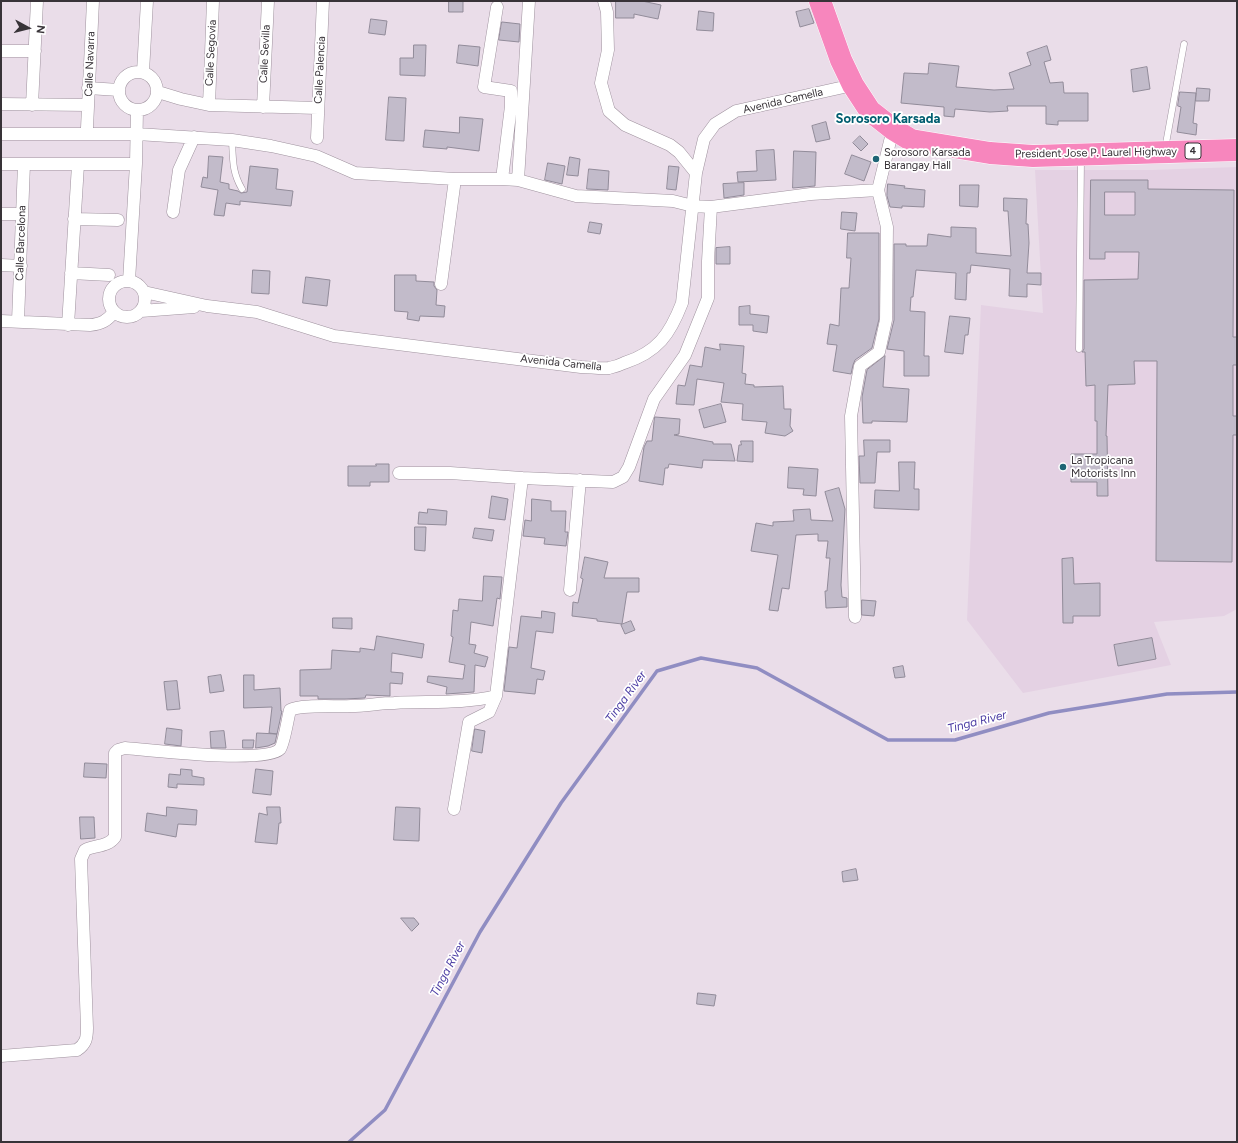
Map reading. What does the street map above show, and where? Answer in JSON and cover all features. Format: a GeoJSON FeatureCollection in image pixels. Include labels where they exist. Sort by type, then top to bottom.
{"type":"FeatureCollection","features":[{"type":"Feature","properties":{"kind":"highway","name":"President Jose P. Laurel Highway"},"geometry":{"type":"LineString","coordinates":[[820,1],[841,60],[853,85],[870,111],[892,129],[911,140],[990,153],[1033,156],[1237,150]]}},
{"type":"Feature","properties":{"kind":"street"},"geometry":{"type":"LineString","coordinates":[[32,105],[37,1]]}},
{"type":"Feature","properties":{"kind":"street","name":"Calle Navarra"},"geometry":{"type":"LineString","coordinates":[[87,128],[93,1]]}},
{"type":"Feature","properties":{"kind":"street"},"geometry":{"type":"LineString","coordinates":[[143,72],[147,1]]}},
{"type":"Feature","properties":{"kind":"street","name":"Calle Segovia"},"geometry":{"type":"LineString","coordinates":[[209,105],[213,1]]}},
{"type":"Feature","properties":{"kind":"street","name":"Calle Sevilla"},"geometry":{"type":"LineString","coordinates":[[263,107],[268,1]]}},
{"type":"Feature","properties":{"kind":"street","name":"Calle Palencia"},"geometry":{"type":"LineString","coordinates":[[317,138],[323,1]]}},
{"type":"Feature","properties":{"kind":"street"},"geometry":{"type":"LineString","coordinates":[[518,180],[529,1]]}},
{"type":"Feature","properties":{"kind":"street"},"geometry":{"type":"LineString","coordinates":[[604,1],[607,12],[608,50],[601,83],[609,111],[625,125],[670,145],[679,152],[696,173]]}},
{"type":"Feature","properties":{"kind":"street"},"geometry":{"type":"LineString","coordinates":[[498,7],[484,87],[511,90],[502,179]]}},
{"type":"Feature","properties":{"kind":"street"},"geometry":{"type":"LineString","coordinates":[[1,51],[35,51]]}},
{"type":"Feature","properties":{"kind":"street"},"geometry":{"type":"LineString","coordinates":[[143,72],[151,76],[156,84],[158,92],[156,100],[146,109],[130,109],[123,104],[119,96],[122,80],[128,74],[143,72]]}},
{"type":"Feature","properties":{"kind":"street","name":"Avenida Camella"},"geometry":{"type":"LineString","coordinates":[[144,292],[207,306],[257,312],[334,336],[581,367],[610,368],[632,361],[648,353],[664,339],[675,322],[682,303],[696,173],[704,139],[716,124],[736,111],[853,85]]}},
{"type":"Feature","properties":{"kind":"street"},"geometry":{"type":"LineString","coordinates":[[88,88],[119,90]]}},
{"type":"Feature","properties":{"kind":"street"},"geometry":{"type":"LineString","coordinates":[[158,92],[209,105],[318,108]]}},
{"type":"Feature","properties":{"kind":"street"},"geometry":{"type":"LineString","coordinates":[[1,104],[88,105]]}},
{"type":"Feature","properties":{"kind":"street"},"geometry":{"type":"LineString","coordinates":[[129,281],[136,164],[137,110]]}},
{"type":"Feature","properties":{"kind":"street"},"geometry":{"type":"LineString","coordinates":[[855,617],[851,416],[860,366],[879,352],[886,320],[887,227],[878,190],[892,129]]}},
{"type":"Feature","properties":{"kind":"street"},"geometry":{"type":"LineString","coordinates":[[1,134],[137,134],[232,140],[271,146],[316,156],[355,173],[455,179],[518,180],[576,196],[673,202],[693,206],[711,207],[811,194],[878,190]]}},
{"type":"Feature","properties":{"kind":"street"},"geometry":{"type":"LineString","coordinates":[[173,212],[179,170],[194,137]]}},
{"type":"Feature","properties":{"kind":"street"},"geometry":{"type":"LineString","coordinates":[[1,164],[136,164]]}},
{"type":"Feature","properties":{"kind":"street","name":"Calle Barcelona"},"geometry":{"type":"LineString","coordinates":[[18,321],[24,164]]}},
{"type":"Feature","properties":{"kind":"street"},"geometry":{"type":"LineString","coordinates":[[68,325],[78,165]]}},
{"type":"Feature","properties":{"kind":"street"},"geometry":{"type":"LineString","coordinates":[[441,284],[455,179]]}},
{"type":"Feature","properties":{"kind":"street"},"geometry":{"type":"LineString","coordinates":[[399,473],[450,473],[612,482],[623,477],[629,467],[654,399],[685,354],[708,298],[708,261],[711,207]]}},
{"type":"Feature","properties":{"kind":"street"},"geometry":{"type":"LineString","coordinates":[[1,214],[22,214]]}},
{"type":"Feature","properties":{"kind":"street"},"geometry":{"type":"LineString","coordinates":[[74,218],[118,220]]}},
{"type":"Feature","properties":{"kind":"street"},"geometry":{"type":"LineString","coordinates":[[1,265],[21,266]]}},
{"type":"Feature","properties":{"kind":"street"},"geometry":{"type":"LineString","coordinates":[[71,273],[109,274]]}},
{"type":"Feature","properties":{"kind":"street"},"geometry":{"type":"LineString","coordinates":[[129,281],[135,283],[144,292],[145,302],[141,311],[135,316],[128,318],[120,316],[114,312],[110,306],[109,299],[111,292],[115,286],[122,282],[129,281]]}},
{"type":"Feature","properties":{"kind":"street","name":"Avenida Camella"},"geometry":{"type":"LineString","coordinates":[[141,311],[207,306]]}},
{"type":"Feature","properties":{"kind":"street"},"geometry":{"type":"LineString","coordinates":[[1,321],[90,325],[100,324],[108,319],[114,312]]}},
{"type":"Feature","properties":{"kind":"street"},"geometry":{"type":"LineString","coordinates":[[454,809],[469,722],[489,712],[496,696],[522,478]]}},
{"type":"Feature","properties":{"kind":"street"},"geometry":{"type":"LineString","coordinates":[[570,590],[580,480]]}},
{"type":"Feature","properties":{"kind":"street"},"geometry":{"type":"LineString","coordinates":[[1,1056],[77,1050],[84,1045],[87,1036],[87,1028],[81,859],[85,850],[92,846],[111,842],[116,837],[115,753],[118,750],[125,748],[214,755],[258,756],[275,752],[281,748],[290,710],[294,708],[469,700],[496,696]]}},
{"type":"Feature","properties":{"kind":"lane"},"geometry":{"type":"LineString","coordinates":[[1164,152],[1184,44]]}},
{"type":"Feature","properties":{"kind":"lane"},"geometry":{"type":"LineString","coordinates":[[232,140],[234,173],[242,189]]}},
{"type":"Feature","properties":{"kind":"lane"},"geometry":{"type":"LineString","coordinates":[[1079,349],[1081,155]]}},
{"type":"Feature","properties":{"kind":"shaded area","name":"La Tropicana Motorists Inn"},"geometry":{"type":"Polygon","coordinates":[[[1237,167],[1237,609],[1224,616],[1154,622],[1171,665],[1023,693],[967,620],[981,305],[1043,313],[1035,170],[1152,170],[1237,167]]]}},
{"type":"Feature","properties":{"kind":"building"},"geometry":{"type":"Polygon","coordinates":[[[449,1],[463,1],[463,12],[449,12],[449,1]]]}},
{"type":"Feature","properties":{"kind":"building"},"geometry":{"type":"Polygon","coordinates":[[[616,1],[642,1],[661,5],[658,19],[634,14],[634,18],[616,18],[616,1]]]}},
{"type":"Feature","properties":{"kind":"building"},"geometry":{"type":"Polygon","coordinates":[[[809,9],[814,23],[800,27],[796,12],[809,9]]]}},
{"type":"Feature","properties":{"kind":"building"},"geometry":{"type":"Polygon","coordinates":[[[699,11],[714,13],[713,31],[697,30],[699,11]]]}},
{"type":"Feature","properties":{"kind":"building"},"geometry":{"type":"Polygon","coordinates":[[[371,19],[387,21],[385,35],[369,33],[371,19]]]}},
{"type":"Feature","properties":{"kind":"building"},"geometry":{"type":"Polygon","coordinates":[[[502,22],[520,24],[519,42],[499,40],[502,22]]]}},
{"type":"Feature","properties":{"kind":"building"},"geometry":{"type":"Polygon","coordinates":[[[414,45],[426,45],[425,76],[400,75],[400,58],[413,58],[414,45]]]}},
{"type":"Feature","properties":{"kind":"building"},"geometry":{"type":"Polygon","coordinates":[[[459,45],[480,47],[478,66],[457,63],[459,45]]]}},
{"type":"Feature","properties":{"kind":"building"},"geometry":{"type":"Polygon","coordinates":[[[1047,46],[1051,60],[1044,62],[1050,83],[1063,82],[1064,93],[1088,93],[1088,121],[1058,121],[1058,125],[1046,124],[1046,106],[1007,106],[1008,111],[990,112],[955,109],[954,117],[944,116],[944,107],[901,103],[904,73],[928,74],[929,63],[959,66],[956,87],[994,90],[1014,89],[1009,73],[1031,65],[1027,53],[1047,46]]]}},
{"type":"Feature","properties":{"kind":"building"},"geometry":{"type":"Polygon","coordinates":[[[1147,67],[1150,89],[1133,92],[1131,70],[1147,67]]]}},
{"type":"Feature","properties":{"kind":"building"},"geometry":{"type":"Polygon","coordinates":[[[1197,88],[1210,89],[1209,101],[1196,101],[1197,88]]]}},
{"type":"Feature","properties":{"kind":"building"},"geometry":{"type":"Polygon","coordinates":[[[1180,92],[1196,93],[1193,123],[1197,124],[1196,135],[1177,132],[1181,107],[1178,106],[1180,92]]]}},
{"type":"Feature","properties":{"kind":"building"},"geometry":{"type":"Polygon","coordinates":[[[389,97],[406,98],[404,141],[386,140],[389,97]]]}},
{"type":"Feature","properties":{"kind":"building"},"geometry":{"type":"Polygon","coordinates":[[[460,117],[483,119],[479,151],[447,147],[447,149],[423,147],[425,130],[459,133],[460,117]]]}},
{"type":"Feature","properties":{"kind":"building"},"geometry":{"type":"Polygon","coordinates":[[[826,122],[830,139],[816,142],[812,126],[826,122]]]}},
{"type":"Feature","properties":{"kind":"building"},"geometry":{"type":"Polygon","coordinates":[[[860,136],[868,144],[861,151],[853,143],[860,136]]]}},
{"type":"Feature","properties":{"kind":"building"},"geometry":{"type":"Polygon","coordinates":[[[774,150],[776,180],[738,182],[737,172],[757,171],[756,151],[774,150]]]}},
{"type":"Feature","properties":{"kind":"building"},"geometry":{"type":"Polygon","coordinates":[[[794,151],[816,152],[815,186],[793,188],[794,151]]]}},
{"type":"Feature","properties":{"kind":"building"},"geometry":{"type":"Polygon","coordinates":[[[852,155],[871,162],[864,181],[845,174],[852,155]]]}},
{"type":"Feature","properties":{"kind":"building"},"geometry":{"type":"Polygon","coordinates":[[[209,156],[223,157],[220,182],[229,184],[229,189],[241,193],[247,192],[250,166],[278,169],[276,189],[293,191],[291,206],[240,201],[240,205],[226,203],[224,216],[214,215],[218,190],[201,187],[203,177],[207,178],[209,156]]]}},
{"type":"Feature","properties":{"kind":"building"},"geometry":{"type":"Polygon","coordinates":[[[570,157],[580,159],[578,176],[567,175],[570,157]]]}},
{"type":"Feature","properties":{"kind":"building"},"geometry":{"type":"Polygon","coordinates":[[[548,163],[565,166],[562,184],[545,180],[548,163]]]}},
{"type":"Feature","properties":{"kind":"building"},"geometry":{"type":"Polygon","coordinates":[[[669,166],[679,167],[676,190],[667,189],[669,166]]]}},
{"type":"Feature","properties":{"kind":"building"},"geometry":{"type":"Polygon","coordinates":[[[589,169],[609,171],[608,190],[587,189],[589,169]]]}},
{"type":"Feature","properties":{"kind":"building"},"geometry":{"type":"Polygon","coordinates":[[[1091,180],[1148,180],[1148,189],[1234,190],[1233,337],[1237,337],[1237,365],[1233,365],[1233,416],[1237,416],[1237,435],[1233,435],[1232,562],[1156,561],[1157,361],[1134,361],[1135,384],[1108,385],[1106,436],[1108,496],[1097,496],[1097,482],[1071,482],[1071,454],[1097,454],[1095,385],[1086,386],[1085,352],[1082,352],[1084,349],[1084,280],[1138,279],[1139,252],[1105,252],[1105,259],[1090,259],[1091,180]],[[1105,192],[1105,215],[1135,215],[1135,192],[1105,192]]]}},
{"type":"Feature","properties":{"kind":"building"},"geometry":{"type":"Polygon","coordinates":[[[744,183],[744,195],[724,198],[723,184],[744,183]]]}},
{"type":"Feature","properties":{"kind":"building"},"geometry":{"type":"Polygon","coordinates":[[[888,184],[905,186],[904,188],[925,190],[924,207],[890,207],[887,196],[888,184]]]}},
{"type":"Feature","properties":{"kind":"building"},"geometry":{"type":"Polygon","coordinates":[[[960,185],[979,185],[978,207],[960,206],[960,185]]]}},
{"type":"Feature","properties":{"kind":"building"},"geometry":{"type":"Polygon","coordinates":[[[1004,198],[1027,199],[1026,224],[1028,224],[1029,243],[1027,273],[1041,273],[1041,285],[1027,284],[1027,297],[1009,296],[1010,269],[971,265],[970,273],[967,273],[966,300],[955,299],[956,273],[916,270],[910,311],[925,312],[924,356],[929,356],[929,376],[904,376],[904,351],[887,349],[894,320],[894,244],[906,244],[906,246],[927,246],[928,234],[951,237],[951,227],[976,228],[976,253],[1011,256],[1008,211],[1004,211],[1004,198]]]}},
{"type":"Feature","properties":{"kind":"building"},"geometry":{"type":"Polygon","coordinates":[[[842,212],[857,213],[855,231],[841,229],[842,212]]]}},
{"type":"Feature","properties":{"kind":"building"},"geometry":{"type":"Polygon","coordinates":[[[590,222],[602,224],[600,234],[588,232],[590,222]]]}},
{"type":"Feature","properties":{"kind":"building"},"geometry":{"type":"Polygon","coordinates":[[[848,233],[879,233],[879,319],[872,348],[855,360],[851,374],[833,371],[837,345],[827,344],[830,324],[839,326],[841,288],[849,288],[851,258],[847,258],[848,233]]]}},
{"type":"Feature","properties":{"kind":"building"},"geometry":{"type":"Polygon","coordinates":[[[730,247],[730,264],[716,264],[716,248],[730,247]]]}},
{"type":"Feature","properties":{"kind":"building"},"geometry":{"type":"Polygon","coordinates":[[[253,270],[270,271],[269,294],[252,293],[253,270]]]}},
{"type":"Feature","properties":{"kind":"building"},"geometry":{"type":"Polygon","coordinates":[[[395,275],[416,275],[416,281],[434,282],[434,286],[437,290],[436,305],[445,306],[444,317],[420,316],[419,321],[407,319],[408,312],[395,311],[395,275]]]}},
{"type":"Feature","properties":{"kind":"building"},"geometry":{"type":"Polygon","coordinates":[[[306,277],[330,280],[327,306],[303,303],[306,277]]]}},
{"type":"Feature","properties":{"kind":"building"},"geometry":{"type":"Polygon","coordinates":[[[750,306],[750,314],[769,316],[767,333],[753,331],[753,325],[739,325],[739,307],[750,306]]]}},
{"type":"Feature","properties":{"kind":"building"},"geometry":{"type":"Polygon","coordinates":[[[950,316],[970,318],[968,335],[965,335],[963,354],[945,352],[950,316]]]}},
{"type":"Feature","properties":{"kind":"building"},"geometry":{"type":"Polygon","coordinates":[[[720,344],[744,346],[742,373],[746,374],[745,384],[754,385],[754,387],[783,386],[784,409],[791,409],[790,426],[793,431],[785,436],[765,433],[767,422],[742,420],[743,404],[721,402],[724,383],[697,379],[694,405],[676,404],[678,385],[685,386],[690,365],[702,367],[705,347],[720,350],[720,344]]]}},
{"type":"Feature","properties":{"kind":"building"},"geometry":{"type":"Polygon","coordinates":[[[885,356],[883,387],[909,389],[907,422],[872,421],[872,423],[863,423],[862,397],[867,370],[885,356]]]}},
{"type":"Feature","properties":{"kind":"building"},"geometry":{"type":"Polygon","coordinates":[[[721,404],[726,422],[704,428],[699,410],[721,404]]]}},
{"type":"Feature","properties":{"kind":"building"},"geometry":{"type":"Polygon","coordinates":[[[655,417],[680,419],[679,434],[674,435],[713,442],[713,444],[731,444],[735,461],[703,460],[702,468],[669,464],[668,468],[665,468],[663,485],[639,481],[644,447],[647,441],[652,441],[655,417]]]}},
{"type":"Feature","properties":{"kind":"building"},"geometry":{"type":"Polygon","coordinates":[[[864,440],[890,440],[890,452],[877,452],[875,483],[860,483],[859,456],[864,456],[864,440]]]}},
{"type":"Feature","properties":{"kind":"building"},"geometry":{"type":"Polygon","coordinates":[[[741,441],[753,441],[753,462],[737,461],[741,441]]]}},
{"type":"Feature","properties":{"kind":"building"},"geometry":{"type":"Polygon","coordinates":[[[899,462],[915,462],[914,489],[919,489],[919,510],[874,508],[875,490],[899,491],[899,462]]]}},
{"type":"Feature","properties":{"kind":"building"},"geometry":{"type":"Polygon","coordinates":[[[376,464],[389,464],[389,482],[370,482],[370,486],[348,486],[348,466],[376,466],[376,464]]]}},
{"type":"Feature","properties":{"kind":"building"},"geometry":{"type":"Polygon","coordinates":[[[789,467],[818,469],[816,496],[803,495],[804,489],[788,488],[789,467]]]}},
{"type":"Feature","properties":{"kind":"building"},"geometry":{"type":"Polygon","coordinates":[[[839,488],[845,509],[841,585],[842,597],[847,598],[847,607],[826,608],[825,591],[827,591],[830,558],[826,558],[828,541],[818,541],[818,534],[796,535],[789,589],[782,588],[778,611],[769,610],[778,555],[751,551],[756,523],[773,526],[773,522],[794,521],[793,510],[810,509],[811,520],[833,521],[825,492],[839,488]]]}},
{"type":"Feature","properties":{"kind":"building"},"geometry":{"type":"Polygon","coordinates":[[[492,496],[508,499],[505,520],[489,518],[492,496]]]}},
{"type":"Feature","properties":{"kind":"building"},"geometry":{"type":"Polygon","coordinates":[[[532,499],[551,501],[551,511],[566,511],[565,532],[568,532],[566,546],[544,544],[545,538],[523,536],[525,520],[531,521],[532,499]]]}},
{"type":"Feature","properties":{"kind":"building"},"geometry":{"type":"Polygon","coordinates":[[[428,509],[447,511],[446,525],[418,524],[419,512],[427,513],[428,509]]]}},
{"type":"Feature","properties":{"kind":"building"},"geometry":{"type":"Polygon","coordinates":[[[415,527],[426,527],[425,551],[415,550],[415,527]]]}},
{"type":"Feature","properties":{"kind":"building"},"geometry":{"type":"Polygon","coordinates":[[[475,528],[494,530],[492,541],[473,538],[475,528]]]}},
{"type":"Feature","properties":{"kind":"building"},"geometry":{"type":"Polygon","coordinates":[[[585,557],[608,562],[604,578],[639,578],[639,592],[627,592],[622,624],[572,616],[573,602],[578,603],[583,579],[581,578],[585,557]]]}},
{"type":"Feature","properties":{"kind":"building"},"geometry":{"type":"Polygon","coordinates":[[[1073,558],[1074,584],[1100,583],[1100,616],[1073,616],[1073,623],[1063,623],[1062,559],[1073,558]]]}},
{"type":"Feature","properties":{"kind":"building"},"geometry":{"type":"Polygon","coordinates":[[[484,576],[502,577],[500,599],[497,598],[493,626],[471,622],[469,644],[476,645],[474,653],[488,657],[485,667],[475,665],[474,692],[446,694],[447,687],[427,682],[428,676],[463,679],[465,665],[449,662],[453,637],[451,636],[453,610],[458,611],[459,599],[482,601],[484,576]]]}},
{"type":"Feature","properties":{"kind":"building"},"geometry":{"type":"Polygon","coordinates":[[[862,600],[876,601],[874,616],[862,615],[862,600]]]}},
{"type":"Feature","properties":{"kind":"building"},"geometry":{"type":"Polygon","coordinates":[[[542,611],[555,613],[553,633],[536,631],[531,668],[545,671],[543,680],[537,679],[535,694],[504,691],[509,647],[517,648],[521,616],[541,618],[542,611]]]}},
{"type":"Feature","properties":{"kind":"building"},"geometry":{"type":"Polygon","coordinates":[[[333,618],[352,618],[352,629],[333,628],[333,618]]]}},
{"type":"Feature","properties":{"kind":"building"},"geometry":{"type":"Polygon","coordinates":[[[631,621],[635,630],[625,634],[621,625],[631,621]]]}},
{"type":"Feature","properties":{"kind":"building"},"geometry":{"type":"Polygon","coordinates":[[[377,636],[424,644],[422,658],[392,653],[391,672],[403,673],[402,684],[390,683],[390,696],[366,695],[365,698],[318,699],[318,696],[300,696],[300,670],[331,669],[332,650],[360,652],[360,648],[374,650],[377,636]]]}},
{"type":"Feature","properties":{"kind":"building"},"geometry":{"type":"Polygon","coordinates":[[[1152,638],[1156,659],[1118,666],[1114,645],[1152,638]]]}},
{"type":"Feature","properties":{"kind":"building"},"geometry":{"type":"Polygon","coordinates":[[[903,666],[905,677],[895,678],[893,668],[903,666]]]}},
{"type":"Feature","properties":{"kind":"building"},"geometry":{"type":"Polygon","coordinates":[[[221,675],[224,691],[210,693],[208,677],[221,675]]]}},
{"type":"Feature","properties":{"kind":"building"},"geometry":{"type":"Polygon","coordinates":[[[244,675],[254,675],[254,690],[280,688],[282,711],[277,734],[269,733],[272,707],[244,708],[244,675]]]}},
{"type":"Feature","properties":{"kind":"building"},"geometry":{"type":"Polygon","coordinates":[[[177,681],[180,709],[167,710],[164,682],[177,681]]]}},
{"type":"Feature","properties":{"kind":"building"},"geometry":{"type":"Polygon","coordinates":[[[167,728],[182,730],[181,746],[165,744],[167,728]]]}},
{"type":"Feature","properties":{"kind":"building"},"geometry":{"type":"Polygon","coordinates":[[[475,729],[485,731],[482,753],[472,751],[475,729]]]}},
{"type":"Feature","properties":{"kind":"building"},"geometry":{"type":"Polygon","coordinates":[[[224,731],[226,748],[211,748],[210,732],[224,731]]]}},
{"type":"Feature","properties":{"kind":"building"},"geometry":{"type":"Polygon","coordinates":[[[257,733],[277,734],[275,743],[256,748],[257,733]]]}},
{"type":"Feature","properties":{"kind":"building"},"geometry":{"type":"Polygon","coordinates":[[[243,740],[254,740],[253,748],[243,748],[243,740]]]}},
{"type":"Feature","properties":{"kind":"building"},"geometry":{"type":"Polygon","coordinates":[[[85,763],[107,764],[106,778],[84,777],[85,763]]]}},
{"type":"Feature","properties":{"kind":"building"},"geometry":{"type":"Polygon","coordinates":[[[181,769],[192,770],[192,776],[204,778],[204,785],[177,784],[177,788],[168,787],[169,774],[180,775],[181,769]]]}},
{"type":"Feature","properties":{"kind":"building"},"geometry":{"type":"Polygon","coordinates":[[[256,769],[273,771],[271,795],[253,793],[256,769]]]}},
{"type":"Feature","properties":{"kind":"building"},"geometry":{"type":"Polygon","coordinates":[[[167,807],[197,810],[196,825],[178,824],[176,837],[145,831],[147,813],[166,816],[167,807]]]}},
{"type":"Feature","properties":{"kind":"building"},"geometry":{"type":"Polygon","coordinates":[[[267,807],[280,807],[281,823],[279,823],[277,844],[255,842],[259,813],[267,815],[267,807]]]}},
{"type":"Feature","properties":{"kind":"building"},"geometry":{"type":"Polygon","coordinates":[[[396,807],[420,808],[419,841],[394,840],[396,807]]]}},
{"type":"Feature","properties":{"kind":"building"},"geometry":{"type":"Polygon","coordinates":[[[80,817],[94,817],[95,838],[81,839],[80,817]]]}},
{"type":"Feature","properties":{"kind":"building"},"geometry":{"type":"Polygon","coordinates":[[[856,869],[858,880],[843,882],[842,872],[856,869]]]}},
{"type":"Feature","properties":{"kind":"building"},"geometry":{"type":"Polygon","coordinates":[[[401,918],[414,918],[419,924],[412,931],[401,918]]]}},
{"type":"Feature","properties":{"kind":"building"},"geometry":{"type":"Polygon","coordinates":[[[698,993],[716,995],[714,1006],[697,1004],[698,993]]]}},
{"type":"Feature","properties":{"kind":"waterway","name":"Tinga River"},"geometry":{"type":"LineString","coordinates":[[349,1142],[385,1110],[480,932],[561,803],[657,671],[701,658],[757,668],[888,740],[955,740],[1049,713],[1167,694],[1237,692]]}},
{"type":"Feature","properties":{"kind":"place","name":"Sorosoro Karsada Barangay Hall"},"geometry":{"type":"Point","coordinates":[876,159]}},
{"type":"Feature","properties":{"kind":"place","name":"La Tropicana Motorists Inn"},"geometry":{"type":"Point","coordinates":[1063,467]}},
{"type":"Feature","properties":{"kind":"district","name":"Sorosoro Karsada"},"geometry":{"type":"Point","coordinates":[888,119]}}]}
